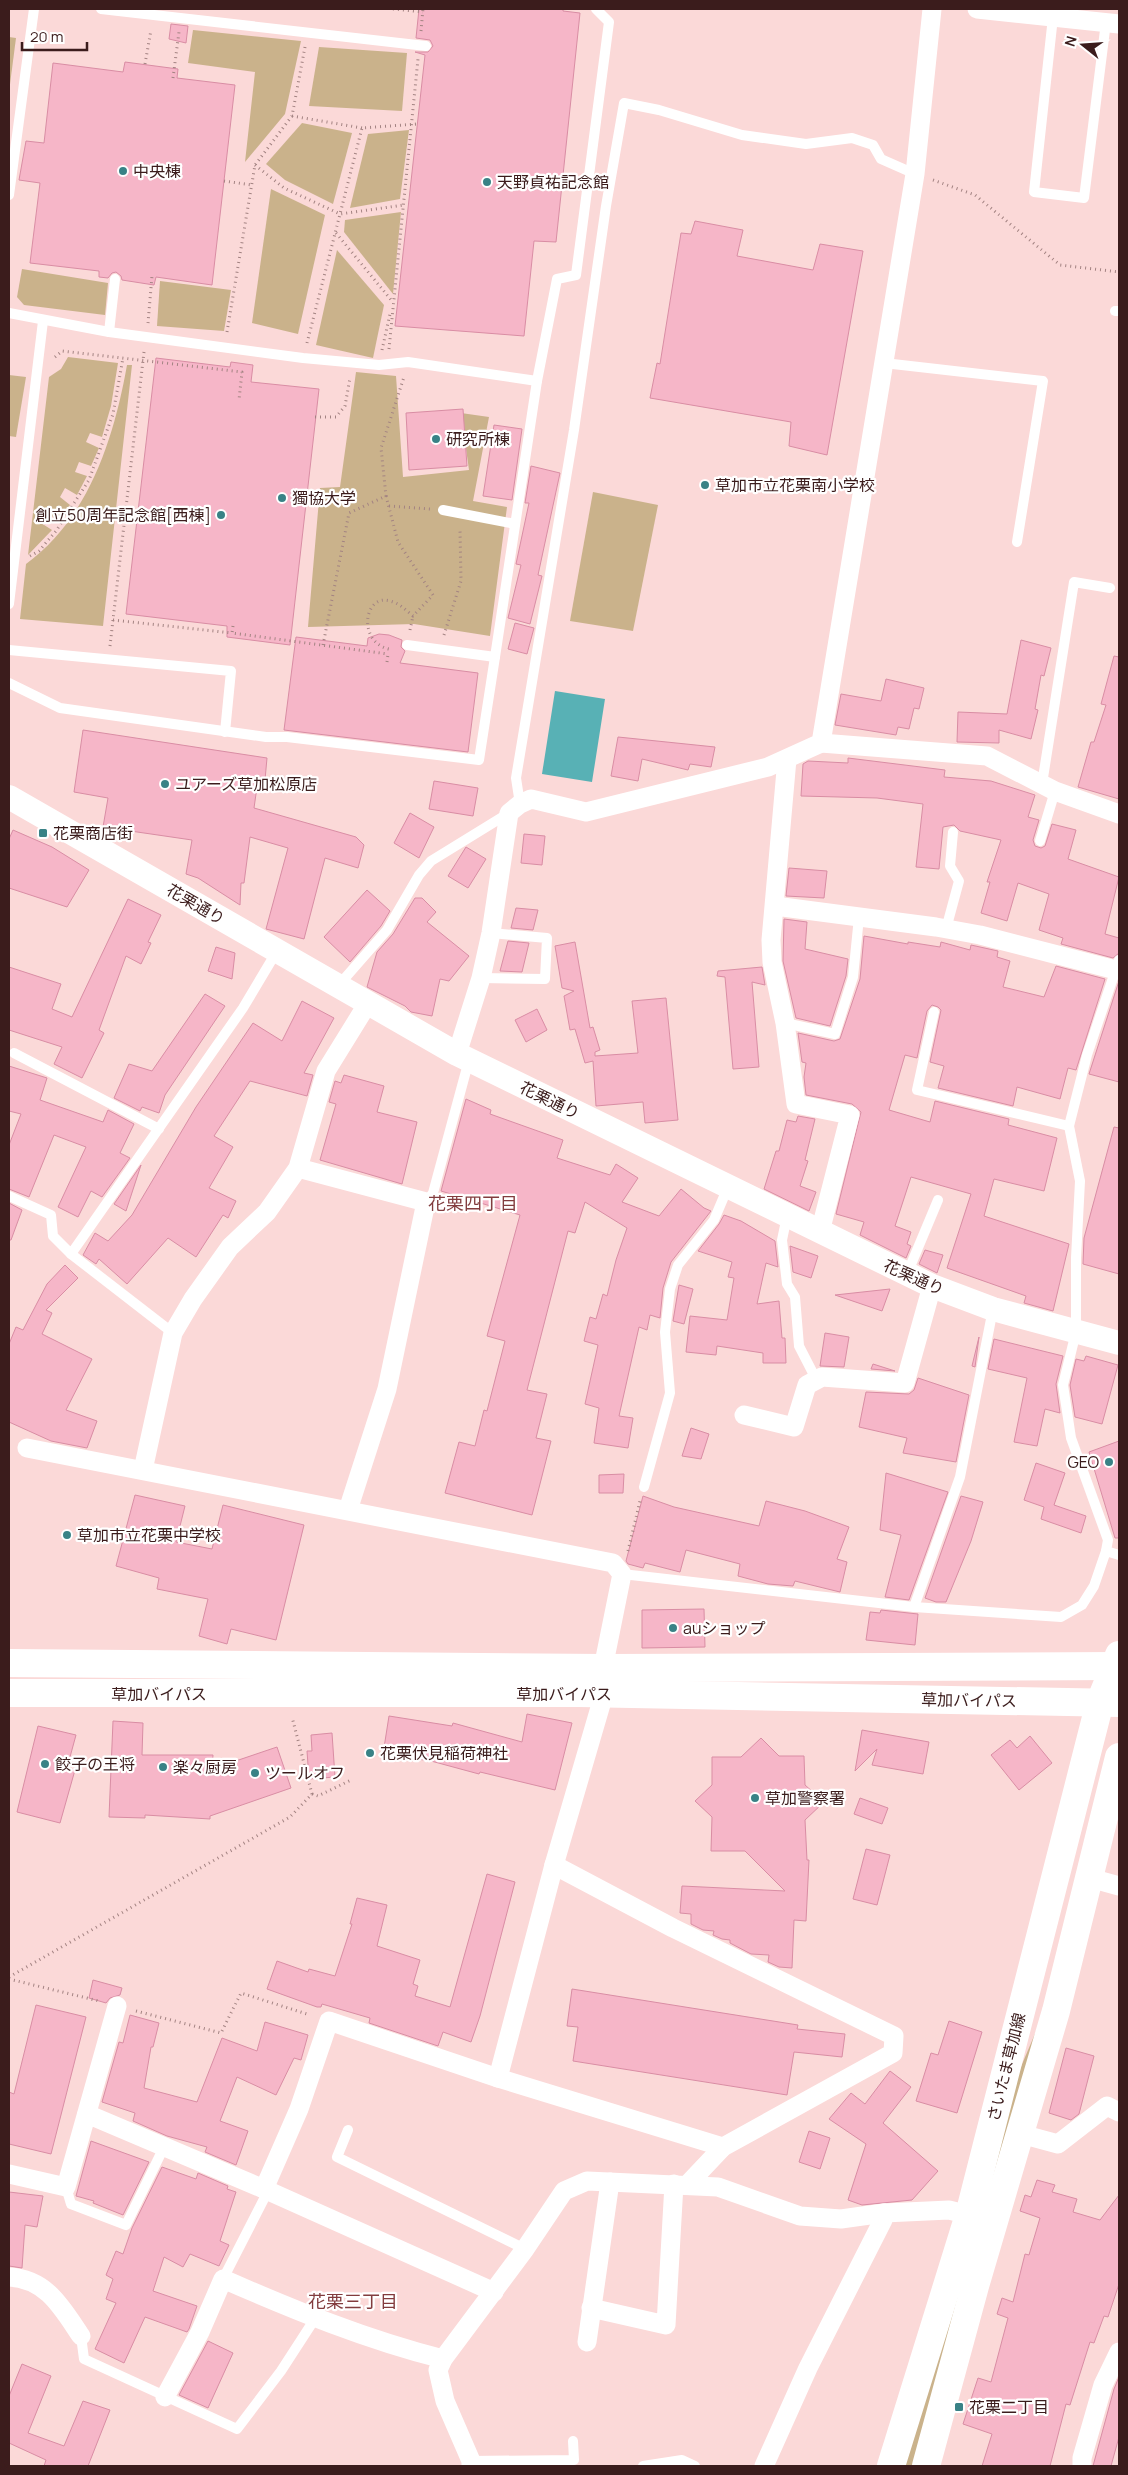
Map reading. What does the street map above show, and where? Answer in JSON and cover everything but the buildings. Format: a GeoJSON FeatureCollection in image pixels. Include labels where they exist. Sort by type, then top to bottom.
{"type":"FeatureCollection","features":[{"type":"Feature","properties":{"kind":"main road","name":"草加バイパス"},"geometry":{"type":"LineString","coordinates":[[9,1664],[604,1681],[1110,1702]]}},
{"type":"Feature","properties":{"kind":"main road","name":"草加バイパス"},"geometry":{"type":"LineString","coordinates":[[9,1694],[604,1681],[1118,1665]]}},
{"type":"Feature","properties":{"kind":"main road","name":"さいたま草加線"},"geometry":{"type":"LineString","coordinates":[[891,2466],[968,2215],[1110,1702],[1118,1665]]}},
{"type":"Feature","properties":{"kind":"main road","name":"さいたま草加線"},"geometry":{"type":"LineString","coordinates":[[926,2466],[975,2286],[1022,2134],[1090,1878],[1119,1756]]}},
{"type":"Feature","properties":{"kind":"street"},"geometry":{"type":"LineString","coordinates":[[821,742],[915,174],[932,9]]}},
{"type":"Feature","properties":{"kind":"street"},"geometry":{"type":"LineString","coordinates":[[977,9],[1113,23]]}},
{"type":"Feature","properties":{"kind":"street"},"geometry":{"type":"LineString","coordinates":[[463,1057],[491,933],[515,808],[531,799],[586,812],[768,767],[821,742],[987,756],[1049,787],[1119,814]]}},
{"type":"Feature","properties":{"kind":"street"},"geometry":{"type":"LineString","coordinates":[[787,759],[771,940],[772,962],[784,1023],[796,1104],[850,1115],[820,1232]]}},
{"type":"Feature","properties":{"kind":"street","name":"花栗通り"},"geometry":{"type":"LineString","coordinates":[[9,796],[463,1057],[906,1275],[993,1309],[1119,1344]]}},
{"type":"Feature","properties":{"kind":"street"},"geometry":{"type":"LineString","coordinates":[[775,906],[946,929],[1118,965]]}},
{"type":"Feature","properties":{"kind":"street"},"geometry":{"type":"LineString","coordinates":[[143,1470],[173,1333],[193,1299],[230,1247],[267,1212],[298,1168],[326,1071],[368,1003]]}},
{"type":"Feature","properties":{"kind":"street"},"geometry":{"type":"LineString","coordinates":[[298,1168],[426,1202],[387,1389],[348,1510]]}},
{"type":"Feature","properties":{"kind":"street"},"geometry":{"type":"LineString","coordinates":[[744,1415],[794,1427],[807,1386],[822,1377],[906,1383],[932,1286]]}},
{"type":"Feature","properties":{"kind":"street"},"geometry":{"type":"LineString","coordinates":[[27,1448],[613,1563],[622,1574],[604,1681],[498,2078]]}},
{"type":"Feature","properties":{"kind":"street"},"geometry":{"type":"LineString","coordinates":[[554,1865],[673,1928],[894,2036],[893,2053],[723,2147],[681,2184],[666,2325],[592,2308]]}},
{"type":"Feature","properties":{"kind":"street"},"geometry":{"type":"LineString","coordinates":[[1090,1878],[1119,1886]]}},
{"type":"Feature","properties":{"kind":"street"},"geometry":{"type":"LineString","coordinates":[[9,2174],[66,2186],[117,2006]]}},
{"type":"Feature","properties":{"kind":"street"},"geometry":{"type":"LineString","coordinates":[[266,2190],[299,2109],[329,2022],[498,2078],[723,2147]]}},
{"type":"Feature","properties":{"kind":"street"},"geometry":{"type":"LineString","coordinates":[[1022,2134],[1058,2144],[1107,2106],[1114,2107],[1119,2112]]}},
{"type":"Feature","properties":{"kind":"street"},"geometry":{"type":"LineString","coordinates":[[87,2114],[266,2190],[494,2292]]}},
{"type":"Feature","properties":{"kind":"street"},"geometry":{"type":"LineString","coordinates":[[471,2464],[445,2401],[438,2370],[443,2359],[525,2249],[564,2191],[588,2181],[681,2184],[718,2187],[800,2216],[841,2219],[884,2213],[949,2210],[968,2215]]}},
{"type":"Feature","properties":{"kind":"street"},"geometry":{"type":"LineString","coordinates":[[587,2342],[610,2182]]}},
{"type":"Feature","properties":{"kind":"street"},"geometry":{"type":"LineString","coordinates":[[764,2466],[808,2368],[883,2220],[884,2213]]}},
{"type":"Feature","properties":{"kind":"street"},"geometry":{"type":"LineString","coordinates":[[9,2277],[27,2281],[53,2295],[81,2336]]}},
{"type":"Feature","properties":{"kind":"street"},"geometry":{"type":"LineString","coordinates":[[165,2396],[200,2332],[223,2279],[316,2317],[410,2351],[443,2359]]}},
{"type":"Feature","properties":{"kind":"street"},"geometry":{"type":"LineString","coordinates":[[1082,2466],[1082,2458],[1103,2385],[1119,2352]]}},
{"type":"Feature","properties":{"kind":"lane"},"geometry":{"type":"LineString","coordinates":[[9,195],[34,9]]}},
{"type":"Feature","properties":{"kind":"lane"},"geometry":{"type":"LineString","coordinates":[[100,9],[307,34],[423,45]]}},
{"type":"Feature","properties":{"kind":"lane"},"geometry":{"type":"LineString","coordinates":[[9,683],[60,708],[225,732],[479,760],[537,381],[557,279],[576,275],[610,22],[596,9]]}},
{"type":"Feature","properties":{"kind":"lane"},"geometry":{"type":"LineString","coordinates":[[1053,17],[1034,192],[1084,198],[1113,23]]}},
{"type":"Feature","properties":{"kind":"lane"},"geometry":{"type":"LineString","coordinates":[[338,986],[388,930],[419,875],[431,861],[515,808],[516,778],[574,430],[606,206],[624,103],[659,110],[742,135],[806,144],[852,138],[873,145],[881,159],[915,174]]}},
{"type":"Feature","properties":{"kind":"lane"},"geometry":{"type":"LineString","coordinates":[[108,332],[114,279]]}},
{"type":"Feature","properties":{"kind":"lane"},"geometry":{"type":"LineString","coordinates":[[9,314],[108,332],[303,358],[354,363],[384,364],[408,362],[537,381]]}},
{"type":"Feature","properties":{"kind":"lane"},"geometry":{"type":"LineString","coordinates":[[9,604],[43,321]]}},
{"type":"Feature","properties":{"kind":"lane"},"geometry":{"type":"LineString","coordinates":[[884,363],[1043,380],[1017,542]]}},
{"type":"Feature","properties":{"kind":"lane"},"geometry":{"type":"LineString","coordinates":[[443,510],[515,524]]}},
{"type":"Feature","properties":{"kind":"lane"},"geometry":{"type":"LineString","coordinates":[[1040,841],[1049,787],[1074,582],[1110,588]]}},
{"type":"Feature","properties":{"kind":"lane"},"geometry":{"type":"LineString","coordinates":[[407,645],[495,657]]}},
{"type":"Feature","properties":{"kind":"lane"},"geometry":{"type":"LineString","coordinates":[[9,650],[231,671],[225,732]]}},
{"type":"Feature","properties":{"kind":"lane"},"geometry":{"type":"LineString","coordinates":[[946,929],[959,881],[950,866],[953,832]]}},
{"type":"Feature","properties":{"kind":"lane"},"geometry":{"type":"LineString","coordinates":[[784,1023],[835,1034],[853,977],[859,917]]}},
{"type":"Feature","properties":{"kind":"lane"},"geometry":{"type":"LineString","coordinates":[[481,978],[545,979],[547,938],[491,933]]}},
{"type":"Feature","properties":{"kind":"lane"},"geometry":{"type":"LineString","coordinates":[[71,1254],[243,1008],[277,951]]}},
{"type":"Feature","properties":{"kind":"lane"},"geometry":{"type":"LineString","coordinates":[[622,1574],[914,1607],[1061,1617],[1082,1605],[1094,1586],[1108,1540],[1071,1438],[1063,1385],[1076,1332],[1076,1258],[1080,1181],[1069,1126],[1087,1055],[1118,965]]}},
{"type":"Feature","properties":{"kind":"lane"},"geometry":{"type":"LineString","coordinates":[[934,1012],[917,1090],[1069,1126]]}},
{"type":"Feature","properties":{"kind":"lane"},"geometry":{"type":"LineString","coordinates":[[14,1053],[159,1129]]}},
{"type":"Feature","properties":{"kind":"lane"},"geometry":{"type":"LineString","coordinates":[[426,1202],[433,1193],[463,1057]]}},
{"type":"Feature","properties":{"kind":"lane"},"geometry":{"type":"LineString","coordinates":[[644,1487],[670,1393],[665,1332],[670,1289],[678,1265],[714,1220],[728,1187]]}},
{"type":"Feature","properties":{"kind":"lane"},"geometry":{"type":"LineString","coordinates":[[9,1196],[51,1215],[53,1236],[71,1254],[173,1333]]}},
{"type":"Feature","properties":{"kind":"lane"},"geometry":{"type":"LineString","coordinates":[[906,1275],[938,1200]]}},
{"type":"Feature","properties":{"kind":"lane"},"geometry":{"type":"LineString","coordinates":[[787,1216],[782,1240],[787,1284],[795,1297],[799,1346],[816,1379]]}},
{"type":"Feature","properties":{"kind":"lane"},"geometry":{"type":"LineString","coordinates":[[914,1607],[960,1477],[993,1309]]}},
{"type":"Feature","properties":{"kind":"lane"},"geometry":{"type":"LineString","coordinates":[[1106,1551],[1119,1555]]}},
{"type":"Feature","properties":{"kind":"lane"},"geometry":{"type":"LineString","coordinates":[[348,2130],[337,2157],[525,2249]]}},
{"type":"Feature","properties":{"kind":"lane"},"geometry":{"type":"LineString","coordinates":[[66,2186],[71,2204],[126,2225],[164,2147]]}},
{"type":"Feature","properties":{"kind":"lane"},"geometry":{"type":"LineString","coordinates":[[223,2279],[266,2190]]}},
{"type":"Feature","properties":{"kind":"lane"},"geometry":{"type":"LineString","coordinates":[[81,2336],[84,2360],[237,2429],[280,2371],[316,2317]]}},
{"type":"Feature","properties":{"kind":"lane"},"geometry":{"type":"LineString","coordinates":[[471,2464],[574,2460],[573,2440]]}},
{"type":"Feature","properties":{"kind":"lane"},"geometry":{"type":"LineString","coordinates":[[643,2466],[682,2460],[695,2466]]}},
{"type":"Feature","properties":{"kind":"path"},"geometry":{"type":"LineString","coordinates":[[384,364],[423,45],[423,11],[393,9]]}},
{"type":"Feature","properties":{"kind":"path"},"geometry":{"type":"LineString","coordinates":[[145,64],[153,14]]}},
{"type":"Feature","properties":{"kind":"path"},"geometry":{"type":"LineString","coordinates":[[173,78],[181,18]]}},
{"type":"Feature","properties":{"kind":"path"},"geometry":{"type":"LineString","coordinates":[[225,348],[255,165],[292,116],[307,34]]}},
{"type":"Feature","properties":{"kind":"path"},"geometry":{"type":"LineString","coordinates":[[292,116],[362,128],[418,124]]}},
{"type":"Feature","properties":{"kind":"path"},"geometry":{"type":"LineString","coordinates":[[303,358],[362,128]]}},
{"type":"Feature","properties":{"kind":"path"},"geometry":{"type":"LineString","coordinates":[[255,165],[284,188],[340,214],[404,205]]}},
{"type":"Feature","properties":{"kind":"path"},"geometry":{"type":"LineString","coordinates":[[915,174],[975,195],[1060,265],[1119,272]]}},
{"type":"Feature","properties":{"kind":"path"},"geometry":{"type":"LineString","coordinates":[[224,181],[252,185]]}},
{"type":"Feature","properties":{"kind":"path"},"geometry":{"type":"LineString","coordinates":[[335,232],[393,301],[384,364]]}},
{"type":"Feature","properties":{"kind":"path"},"geometry":{"type":"LineString","coordinates":[[108,659],[152,276]]}},
{"type":"Feature","properties":{"kind":"path"},"geometry":{"type":"LineString","coordinates":[[48,364],[62,351],[242,372],[239,400]]}},
{"type":"Feature","properties":{"kind":"path"},"geometry":{"type":"LineString","coordinates":[[13,564],[39,551],[56,531],[89,480],[113,414],[124,358]]}},
{"type":"Feature","properties":{"kind":"path"},"geometry":{"type":"LineString","coordinates":[[389,649],[381,648],[373,640],[368,630],[366,620],[369,612],[377,602],[389,600],[401,606],[413,616],[433,595],[398,542],[386,496],[382,448],[408,362]]}},
{"type":"Feature","properties":{"kind":"path"},"geometry":{"type":"LineString","coordinates":[[315,417],[336,416],[345,406],[354,363]]}},
{"type":"Feature","properties":{"kind":"path"},"geometry":{"type":"LineString","coordinates":[[323,645],[349,513],[386,496]]}},
{"type":"Feature","properties":{"kind":"path"},"geometry":{"type":"LineString","coordinates":[[389,506],[443,510]]}},
{"type":"Feature","properties":{"kind":"path"},"geometry":{"type":"LineString","coordinates":[[439,649],[461,581],[459,514]]}},
{"type":"Feature","properties":{"kind":"path"},"geometry":{"type":"LineString","coordinates":[[113,620],[232,633],[388,654]]}},
{"type":"Feature","properties":{"kind":"path"},"geometry":{"type":"LineString","coordinates":[[232,633],[233,626]]}},
{"type":"Feature","properties":{"kind":"path"},"geometry":{"type":"LineString","coordinates":[[622,1574],[644,1487]]}},
{"type":"Feature","properties":{"kind":"path"},"geometry":{"type":"LineString","coordinates":[[291,1713],[312,1794]]}},
{"type":"Feature","properties":{"kind":"path"},"geometry":{"type":"LineString","coordinates":[[312,1794],[318,1796],[351,1780]]}},
{"type":"Feature","properties":{"kind":"path"},"geometry":{"type":"LineString","coordinates":[[9,1977],[290,1816],[312,1794]]}},
{"type":"Feature","properties":{"kind":"path"},"geometry":{"type":"LineString","coordinates":[[222,2032],[241,1993],[329,2022]]}},
{"type":"Feature","properties":{"kind":"shaded area"},"geometry":{"type":"Polygon","coordinates":[[[193,30],[301,41],[285,114],[245,162],[255,72],[188,63],[193,30]]]}},
{"type":"Feature","properties":{"kind":"shaded area"},"geometry":{"type":"Polygon","coordinates":[[[9,37],[16,38],[9,92],[9,37]]]}},
{"type":"Feature","properties":{"kind":"shaded area"},"geometry":{"type":"Polygon","coordinates":[[[319,47],[407,53],[402,111],[309,106],[319,47]]]}},
{"type":"Feature","properties":{"kind":"shaded area"},"geometry":{"type":"Polygon","coordinates":[[[302,123],[352,133],[333,204],[285,180],[266,164],[302,123]]]}},
{"type":"Feature","properties":{"kind":"shaded area"},"geometry":{"type":"Polygon","coordinates":[[[409,130],[400,199],[350,208],[368,134],[409,130]]]}},
{"type":"Feature","properties":{"kind":"shaded area"},"geometry":{"type":"Polygon","coordinates":[[[271,189],[325,215],[298,334],[252,323],[271,189]]]}},
{"type":"Feature","properties":{"kind":"shaded area"},"geometry":{"type":"Polygon","coordinates":[[[401,212],[393,294],[344,232],[345,220],[401,212]]]}},
{"type":"Feature","properties":{"kind":"shaded area"},"geometry":{"type":"Polygon","coordinates":[[[337,250],[384,305],[373,358],[316,345],[337,250]]]}},
{"type":"Feature","properties":{"kind":"shaded area"},"geometry":{"type":"Polygon","coordinates":[[[22,269],[108,283],[105,315],[24,305],[17,297],[22,269]]]}},
{"type":"Feature","properties":{"kind":"shaded area"},"geometry":{"type":"Polygon","coordinates":[[[160,281],[231,290],[224,331],[157,326],[160,281]]]}},
{"type":"Feature","properties":{"kind":"shaded area"},"geometry":{"type":"Polygon","coordinates":[[[68,357],[118,363],[111,406],[102,437],[90,433],[86,442],[99,448],[91,466],[79,462],[75,472],[87,476],[77,495],[65,488],[60,497],[70,505],[59,522],[48,513],[41,523],[52,530],[28,555],[49,377],[61,369],[68,357]]]}},
{"type":"Feature","properties":{"kind":"shaded area"},"geometry":{"type":"Polygon","coordinates":[[[127,365],[132,365],[103,626],[20,619],[26,564],[48,545],[67,524],[95,475],[115,420],[127,365]]]}},
{"type":"Feature","properties":{"kind":"shaded area"},"geometry":{"type":"Polygon","coordinates":[[[356,372],[396,376],[403,477],[469,470],[461,413],[489,417],[473,501],[507,507],[490,636],[414,624],[308,627],[320,488],[340,487],[356,372]]]}},
{"type":"Feature","properties":{"kind":"shaded area"},"geometry":{"type":"Polygon","coordinates":[[[9,375],[26,377],[16,437],[9,436],[9,375]]]}},
{"type":"Feature","properties":{"kind":"shaded area"},"geometry":{"type":"Polygon","coordinates":[[[593,492],[658,505],[633,631],[570,621],[593,492]]]}},
{"type":"Feature","properties":{"kind":"shaded area"},"geometry":{"type":"Polygon","coordinates":[[[1037,2029],[916,2466],[905,2466],[1017,2076],[1037,2029]]]}},
{"type":"Feature","properties":{"kind":"water"},"geometry":{"type":"Polygon","coordinates":[[[555,691],[605,699],[592,782],[542,774],[555,691]]]}},
{"type":"Feature","properties":{"kind":"place","name":"中央棟"},"geometry":{"type":"Point","coordinates":[123,171]}},
{"type":"Feature","properties":{"kind":"place","name":"天野貞祐記念館"},"geometry":{"type":"Point","coordinates":[487,182]}},
{"type":"Feature","properties":{"kind":"place","name":"研究所棟"},"geometry":{"type":"Point","coordinates":[436,439]}},
{"type":"Feature","properties":{"kind":"place","name":"草加市立花栗南小学校"},"geometry":{"type":"Point","coordinates":[705,485]}},
{"type":"Feature","properties":{"kind":"place","name":"獨協大学"},"geometry":{"type":"Point","coordinates":[282,498]}},
{"type":"Feature","properties":{"kind":"place","name":"創立50周年記念館[西棟]"},"geometry":{"type":"Point","coordinates":[221,515]}},
{"type":"Feature","properties":{"kind":"place","name":"ユアーズ草加松原店"},"geometry":{"type":"Point","coordinates":[165,784]}},
{"type":"Feature","properties":{"kind":"place","name":"花栗商店街"},"geometry":{"type":"Point","coordinates":[43,833]}},
{"type":"Feature","properties":{"kind":"place","name":"GEO"},"geometry":{"type":"Point","coordinates":[1109,1462]}},
{"type":"Feature","properties":{"kind":"place","name":"草加市立花栗中学校"},"geometry":{"type":"Point","coordinates":[67,1535]}},
{"type":"Feature","properties":{"kind":"place","name":"auショップ"},"geometry":{"type":"Point","coordinates":[673,1628]}},
{"type":"Feature","properties":{"kind":"place","name":"花栗伏見稲荷神社"},"geometry":{"type":"Point","coordinates":[370,1753]}},
{"type":"Feature","properties":{"kind":"place","name":"餃子の王将"},"geometry":{"type":"Point","coordinates":[45,1764]}},
{"type":"Feature","properties":{"kind":"place","name":"楽々厨房"},"geometry":{"type":"Point","coordinates":[163,1767]}},
{"type":"Feature","properties":{"kind":"place","name":"ツールオフ"},"geometry":{"type":"Point","coordinates":[255,1773]}},
{"type":"Feature","properties":{"kind":"place","name":"草加警察署"},"geometry":{"type":"Point","coordinates":[755,1798]}},
{"type":"Feature","properties":{"kind":"place","name":"花栗二丁目"},"geometry":{"type":"Point","coordinates":[959,2407]}},
{"type":"Feature","properties":{"kind":"district","name":"花栗四丁目"},"geometry":{"type":"Point","coordinates":[473,1204]}},
{"type":"Feature","properties":{"kind":"district","name":"花栗三丁目"},"geometry":{"type":"Point","coordinates":[353,2302]}}]}
